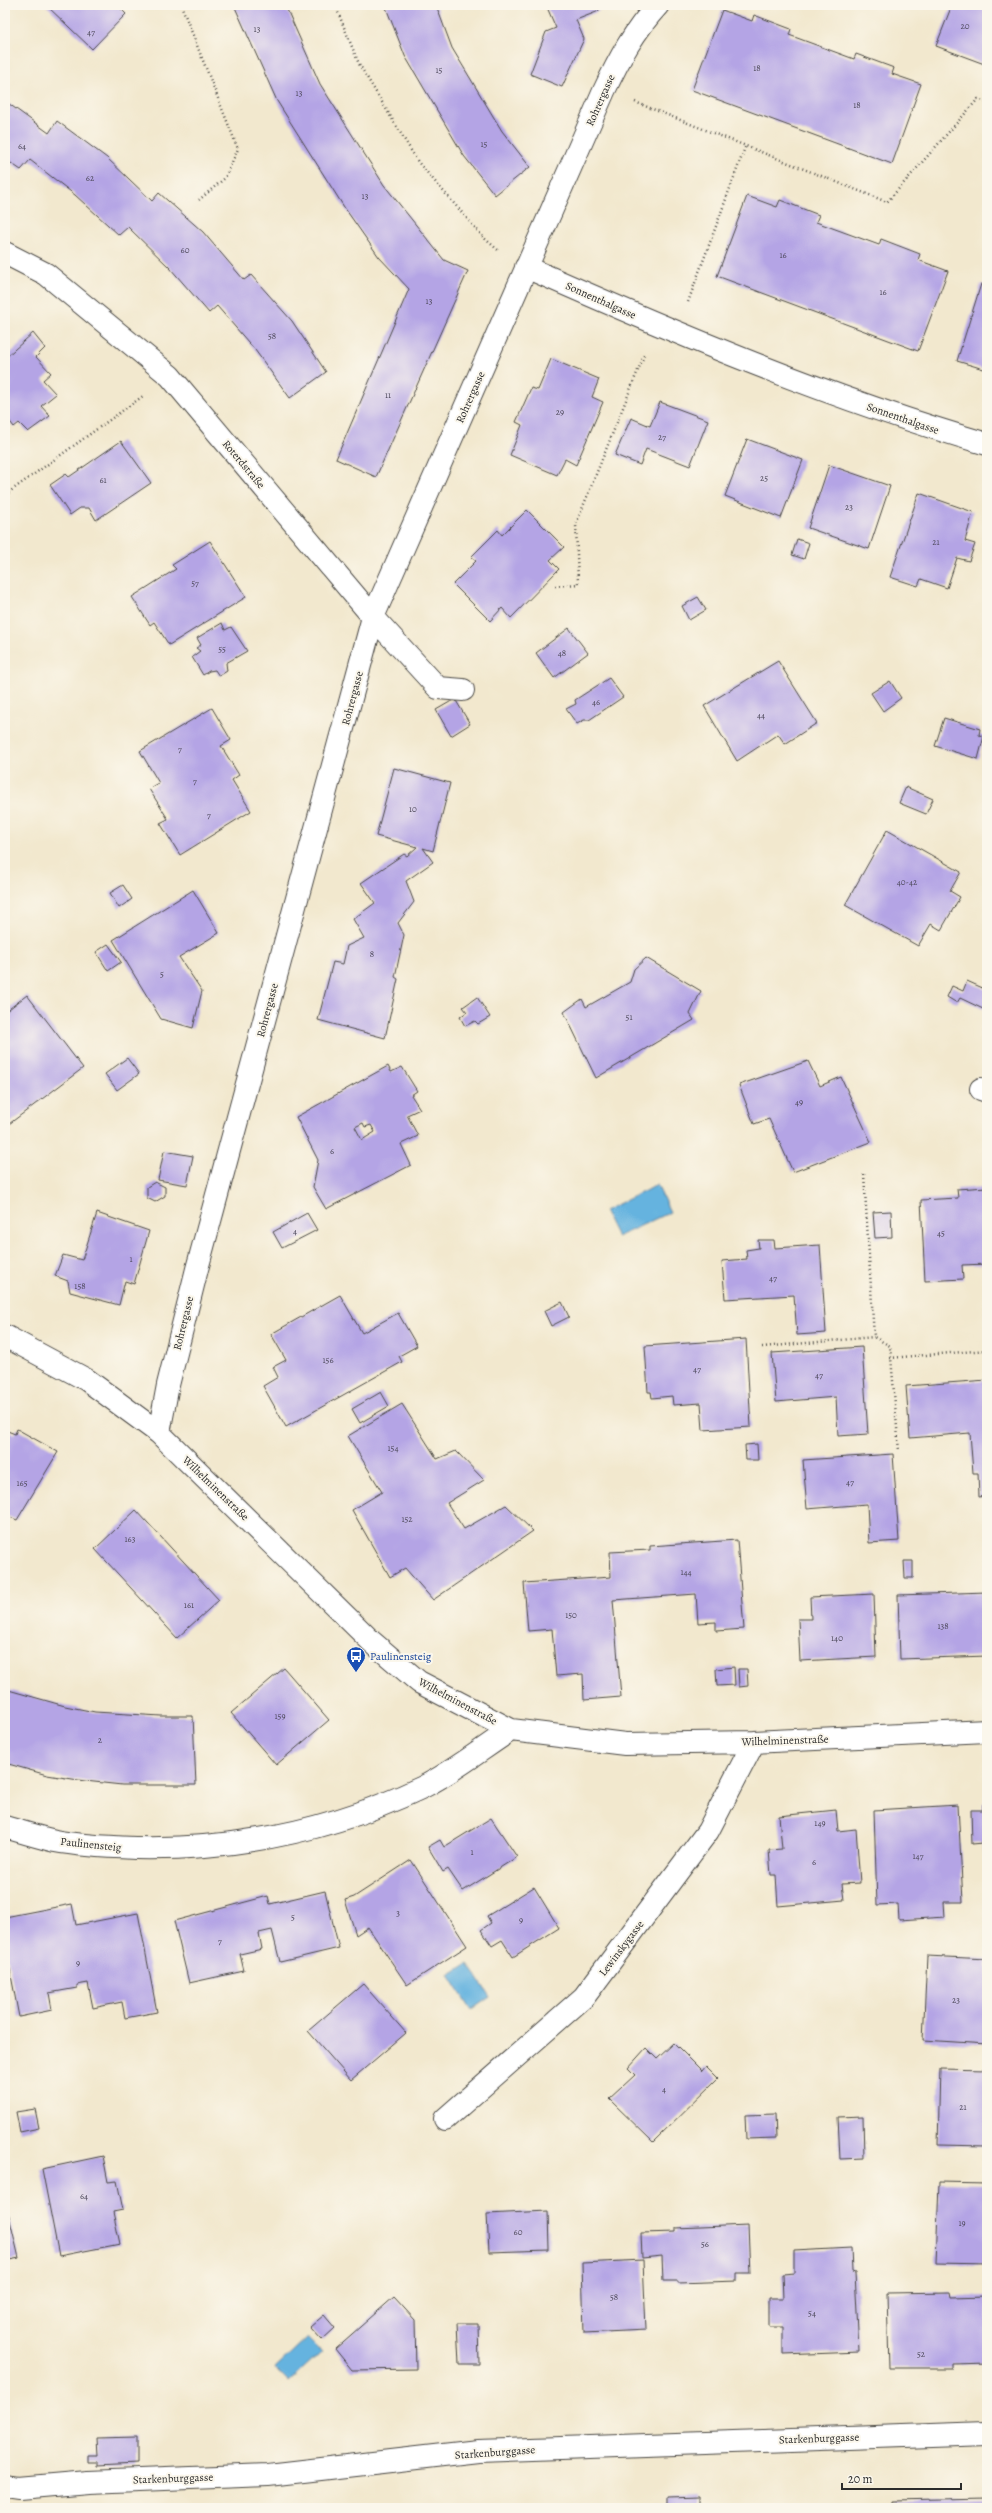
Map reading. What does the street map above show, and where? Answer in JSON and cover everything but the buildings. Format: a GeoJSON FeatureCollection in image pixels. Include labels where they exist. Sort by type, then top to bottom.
{"type":"FeatureCollection","features":[{"type":"Feature","properties":{"kind":"street","name":"Rohrergasse"},"geometry":{"type":"LineString","coordinates":[[159,1433],[168,1385],[196,1269],[373,617],[604,91],[623,51],[658,5]]}},
{"type":"Feature","properties":{"kind":"street","name":"Roterdstraße"},"geometry":{"type":"LineString","coordinates":[[5,252],[46,274],[170,376],[373,617],[438,688],[463,690]]}},
{"type":"Feature","properties":{"kind":"street","name":"Sonnenthalgasse"},"geometry":{"type":"LineString","coordinates":[[526,267],[657,325],[800,382],[925,426],[987,444]]}},
{"type":"Feature","properties":{"kind":"street","name":"Wilhelminenstraße"},"geometry":{"type":"LineString","coordinates":[[5,1336],[87,1380],[159,1433],[372,1641],[419,1682],[511,1730],[625,1744],[754,1742],[987,1731]]}},
{"type":"Feature","properties":{"kind":"street","name":"Paulinensteig"},"geometry":{"type":"LineString","coordinates":[[5,1827],[56,1841],[126,1848],[170,1849],[292,1834],[354,1816],[424,1786],[511,1730]]}},
{"type":"Feature","properties":{"kind":"street","name":"Lewinskygasse"},"geometry":{"type":"LineString","coordinates":[[445,2119],[584,1997],[708,1831],[754,1742]]}},
{"type":"Feature","properties":{"kind":"street","name":"Starkenburggasse"},"geometry":{"type":"LineString","coordinates":[[5,2486],[19,2488],[88,2482],[268,2475],[478,2451],[987,2433]]}},
{"type":"Feature","properties":{"kind":"path"},"geometry":{"type":"LineString","coordinates":[[181,5],[238,149],[225,178],[199,200]]}},
{"type":"Feature","properties":{"kind":"path"},"geometry":{"type":"LineString","coordinates":[[335,5],[360,64],[418,162],[484,238],[509,260],[526,267]]}},
{"type":"Feature","properties":{"kind":"path"},"geometry":{"type":"LineString","coordinates":[[604,91],[746,145],[887,202],[978,99],[987,102]]}},
{"type":"Feature","properties":{"kind":"path"},"geometry":{"type":"LineString","coordinates":[[677,333],[746,145]]}},
{"type":"Feature","properties":{"kind":"path"},"geometry":{"type":"LineString","coordinates":[[555,586],[578,584],[576,524],[657,325]]}},
{"type":"Feature","properties":{"kind":"path"},"geometry":{"type":"LineString","coordinates":[[5,495],[170,376]]}},
{"type":"Feature","properties":{"kind":"path"},"geometry":{"type":"LineString","coordinates":[[864,1174],[874,1337]]}},
{"type":"Feature","properties":{"kind":"path"},"geometry":{"type":"LineString","coordinates":[[762,1346],[874,1337],[890,1346],[899,1451]]}},
{"type":"Feature","properties":{"kind":"path"},"geometry":{"type":"LineString","coordinates":[[890,1358],[987,1350]]}},
{"type":"Feature","properties":{"kind":"water"},"geometry":{"type":"Polygon","coordinates":[[[657,1185],[670,1212],[617,1237],[604,1211],[657,1185]]]}},
{"type":"Feature","properties":{"kind":"water"},"geometry":{"type":"Polygon","coordinates":[[[468,1963],[490,1997],[471,2010],[449,1975],[468,1963]]]}},
{"type":"Feature","properties":{"kind":"water"},"geometry":{"type":"Polygon","coordinates":[[[307,2338],[321,2352],[289,2382],[275,2368],[307,2338]]]}},
{"type":"Feature","properties":{"kind":"place","name":"Paulinensteig"},"geometry":{"type":"Point","coordinates":[356,1673]}}]}
